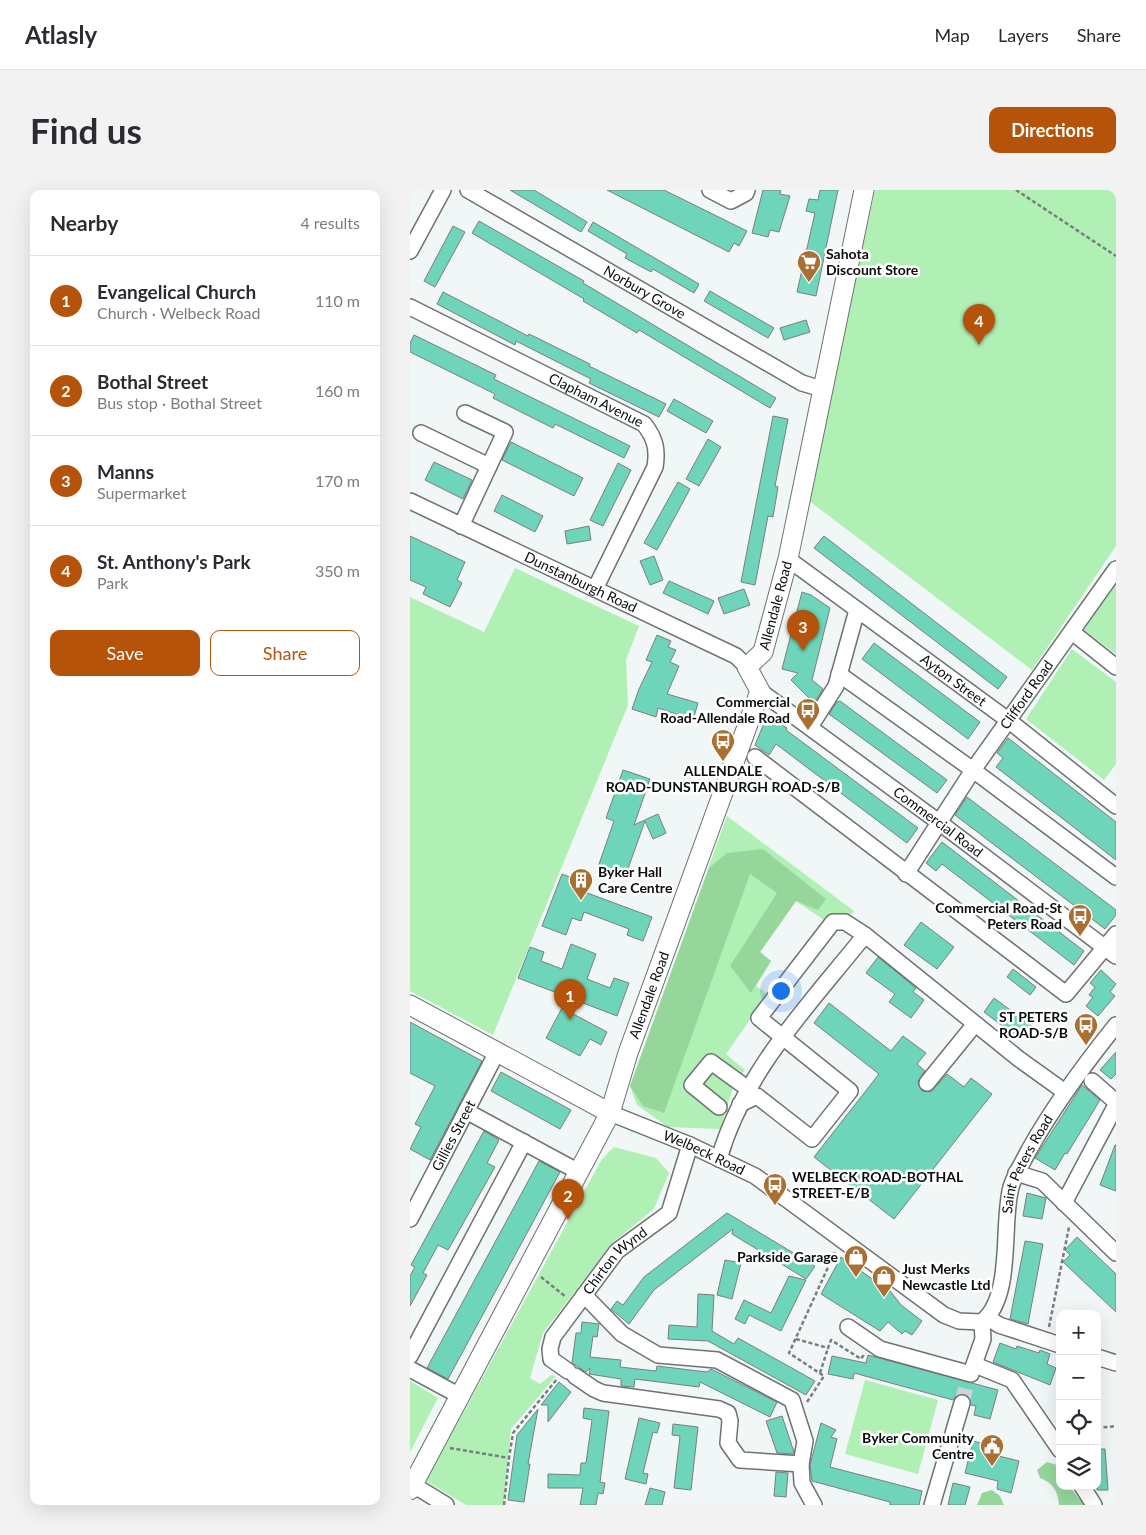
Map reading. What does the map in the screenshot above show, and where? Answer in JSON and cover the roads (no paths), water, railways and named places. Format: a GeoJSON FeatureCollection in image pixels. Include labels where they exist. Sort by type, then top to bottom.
{"type":"FeatureCollection","features":[{"type":"Feature","properties":{"kind":"main road","name":"Allendale Road"},"geometry":{"type":"LineString","coordinates":[[747,667],[763,652],[788,559],[864,190]]}},
{"type":"Feature","properties":{"kind":"main road"},"geometry":{"type":"LineString","coordinates":[[747,667],[760,691]]}},
{"type":"Feature","properties":{"kind":"main road","name":"Allendale Road"},"geometry":{"type":"LineString","coordinates":[[411,1486],[610,1113],[628,1053],[760,691]]}},
{"type":"Feature","properties":{"kind":"main road","name":"Welbeck Road"},"geometry":{"type":"LineString","coordinates":[[410,1004],[610,1113]]}},
{"type":"Feature","properties":{"kind":"street"},"geometry":{"type":"LineString","coordinates":[[410,251],[443,190]]}},
{"type":"Feature","properties":{"kind":"street","name":"Norbury Grove"},"geometry":{"type":"LineString","coordinates":[[468,190],[802,383],[822,389]]}},
{"type":"Feature","properties":{"kind":"street"},"geometry":{"type":"LineString","coordinates":[[710,190],[731,201],[746,194],[747,190]]}},
{"type":"Feature","properties":{"kind":"street","name":"Clapham Avenue"},"geometry":{"type":"LineString","coordinates":[[410,307],[644,424],[653,436],[657,452],[655,467],[595,589]]}},
{"type":"Feature","properties":{"kind":"street"},"geometry":{"type":"LineString","coordinates":[[462,526],[505,432],[465,413]]}},
{"type":"Feature","properties":{"kind":"street"},"geometry":{"type":"LineString","coordinates":[[421,432],[489,466]]}},
{"type":"Feature","properties":{"kind":"street","name":"Dunstanburgh Road"},"geometry":{"type":"LineString","coordinates":[[410,501],[736,656],[747,667]]}},
{"type":"Feature","properties":{"kind":"street","name":"Ayton Street"},"geometry":{"type":"LineString","coordinates":[[788,559],[1008,720],[1116,806]]}},
{"type":"Feature","properties":{"kind":"street","name":"Clifford Road"},"geometry":{"type":"LineString","coordinates":[[906,874],[1008,720],[1116,569]]}},
{"type":"Feature","properties":{"kind":"street"},"geometry":{"type":"LineString","coordinates":[[810,727],[836,686],[857,610]]}},
{"type":"Feature","properties":{"kind":"street"},"geometry":{"type":"LineString","coordinates":[[1072,632],[1116,666]]}},
{"type":"Feature","properties":{"kind":"street"},"geometry":{"type":"LineString","coordinates":[[839,674],[974,770],[1116,877]]}},
{"type":"Feature","properties":{"kind":"street","name":"Commercial Road"},"geometry":{"type":"LineString","coordinates":[[760,691],[940,823],[1110,952]]}},
{"type":"Feature","properties":{"kind":"street"},"geometry":{"type":"LineString","coordinates":[[755,757],[906,874],[1066,994],[1110,952],[1116,934]]}},
{"type":"Feature","properties":{"kind":"street"},"geometry":{"type":"LineString","coordinates":[[740,1104],[757,1096],[812,1139],[850,1091],[759,1018],[833,922],[845,922],[865,935],[975,1024],[1065,1092]]}},
{"type":"Feature","properties":{"kind":"street"},"geometry":{"type":"LineString","coordinates":[[719,1159],[726,1135],[747,1088],[763,1062],[865,935]]}},
{"type":"Feature","properties":{"kind":"street"},"geometry":{"type":"LineString","coordinates":[[927,1083],[975,1024]]}},
{"type":"Feature","properties":{"kind":"street","name":"Saint Peters Road"},"geometry":{"type":"LineString","coordinates":[[984,1320],[993,1312],[999,1293],[1006,1249],[1010,1189],[1016,1173],[1043,1125],[1065,1092],[1116,1025]]}},
{"type":"Feature","properties":{"kind":"street","name":"Gillies Street"},"geometry":{"type":"LineString","coordinates":[[410,1219],[497,1052]]}},
{"type":"Feature","properties":{"kind":"street"},"geometry":{"type":"LineString","coordinates":[[719,1106],[692,1085],[711,1062],[747,1088]]}},
{"type":"Feature","properties":{"kind":"street"},"geometry":{"type":"LineString","coordinates":[[1064,1203],[1116,1104],[1092,1081]]}},
{"type":"Feature","properties":{"kind":"street"},"geometry":{"type":"LineString","coordinates":[[466,1111],[579,1172]]}},
{"type":"Feature","properties":{"kind":"street","name":"Welbeck Road"},"geometry":{"type":"LineString","coordinates":[[610,1113],[690,1145],[756,1176],[944,1315],[959,1321],[984,1320]]}},
{"type":"Feature","properties":{"kind":"street"},"geometry":{"type":"LineString","coordinates":[[410,1356],[524,1142]]}},
{"type":"Feature","properties":{"kind":"street","name":"Chirton Wynd"},"geometry":{"type":"LineString","coordinates":[[690,1145],[669,1213],[617,1251],[553,1337],[550,1349],[551,1359],[594,1390],[603,1393],[719,1409],[728,1413],[730,1421],[728,1443],[740,1460],[801,1464]]}},
{"type":"Feature","properties":{"kind":"street"},"geometry":{"type":"LineString","coordinates":[[1016,1173],[1042,1180],[1116,1254]]}},
{"type":"Feature","properties":{"kind":"street"},"geometry":{"type":"LineString","coordinates":[[580,1301],[622,1334],[658,1354],[717,1360],[792,1400],[805,1442],[801,1464],[802,1483],[814,1505]]}},
{"type":"Feature","properties":{"kind":"street"},"geometry":{"type":"LineString","coordinates":[[971,1374],[983,1338],[984,1320],[1053,1342]]}},
{"type":"Feature","properties":{"kind":"street"},"geometry":{"type":"LineString","coordinates":[[848,1327],[880,1349],[971,1374],[1012,1380],[1057,1445]]}},
{"type":"Feature","properties":{"kind":"street"},"geometry":{"type":"LineString","coordinates":[[1101,1358],[1116,1363]]}},
{"type":"Feature","properties":{"kind":"street"},"geometry":{"type":"LineString","coordinates":[[410,1369],[460,1396]]}},
{"type":"Feature","properties":{"kind":"street"},"geometry":{"type":"LineString","coordinates":[[932,1505],[962,1403]]}},
{"type":"Feature","properties":{"kind":"street"},"geometry":{"type":"LineString","coordinates":[[411,1486],[446,1505]]}},
{"type":"Feature","properties":{"kind":"street"},"geometry":{"type":"LineString","coordinates":[[1085,1490],[1094,1505]]}},
{"type":"Feature","properties":{"kind":"tunnel"},"geometry":{"type":"LineString","coordinates":[[962,1403],[967,1382]]}},
{"type":"Feature","properties":{"kind":"place","name":"Sahota Discount Store"},"geometry":{"type":"Point","coordinates":[809,283]}},
{"type":"Feature","properties":{"kind":"place","name":"St. Anthony's Park"},"geometry":{"type":"Point","coordinates":[979,345]}},
{"type":"Feature","properties":{"kind":"place","name":"Manns"},"geometry":{"type":"Point","coordinates":[803,651]}},
{"type":"Feature","properties":{"kind":"place","name":"Commercial Road-Allendale Road"},"geometry":{"type":"Point","coordinates":[808,731]}},
{"type":"Feature","properties":{"kind":"place","name":"ALLENDALE ROAD-DUNSTANBURGH ROAD-S/B"},"geometry":{"type":"Point","coordinates":[723,762]}},
{"type":"Feature","properties":{"kind":"place","name":"Byker Hall Care Centre"},"geometry":{"type":"Point","coordinates":[581,901]}},
{"type":"Feature","properties":{"kind":"place","name":"Commercial Road-St Peters Road"},"geometry":{"type":"Point","coordinates":[1080,937]}},
{"type":"Feature","properties":{"kind":"place","name":"Evangelical Church"},"geometry":{"type":"Point","coordinates":[570,1020]}},
{"type":"Feature","properties":{"kind":"place","name":"ST PETERS ROAD-S/B"},"geometry":{"type":"Point","coordinates":[1086,1046]}},
{"type":"Feature","properties":{"kind":"place","name":"WELBECK ROAD-BOTHAL STREET-E/B"},"geometry":{"type":"Point","coordinates":[775,1206]}},
{"type":"Feature","properties":{"kind":"place","name":"Bothal Street"},"geometry":{"type":"Point","coordinates":[568,1220]}},
{"type":"Feature","properties":{"kind":"place","name":"Parkside Garage"},"geometry":{"type":"Point","coordinates":[856,1278]}},
{"type":"Feature","properties":{"kind":"place","name":"Just Merks Newcastle Ltd"},"geometry":{"type":"Point","coordinates":[884,1298]}},
{"type":"Feature","properties":{"kind":"place","name":"Byker Community Centre"},"geometry":{"type":"Point","coordinates":[992,1467]}}]}
